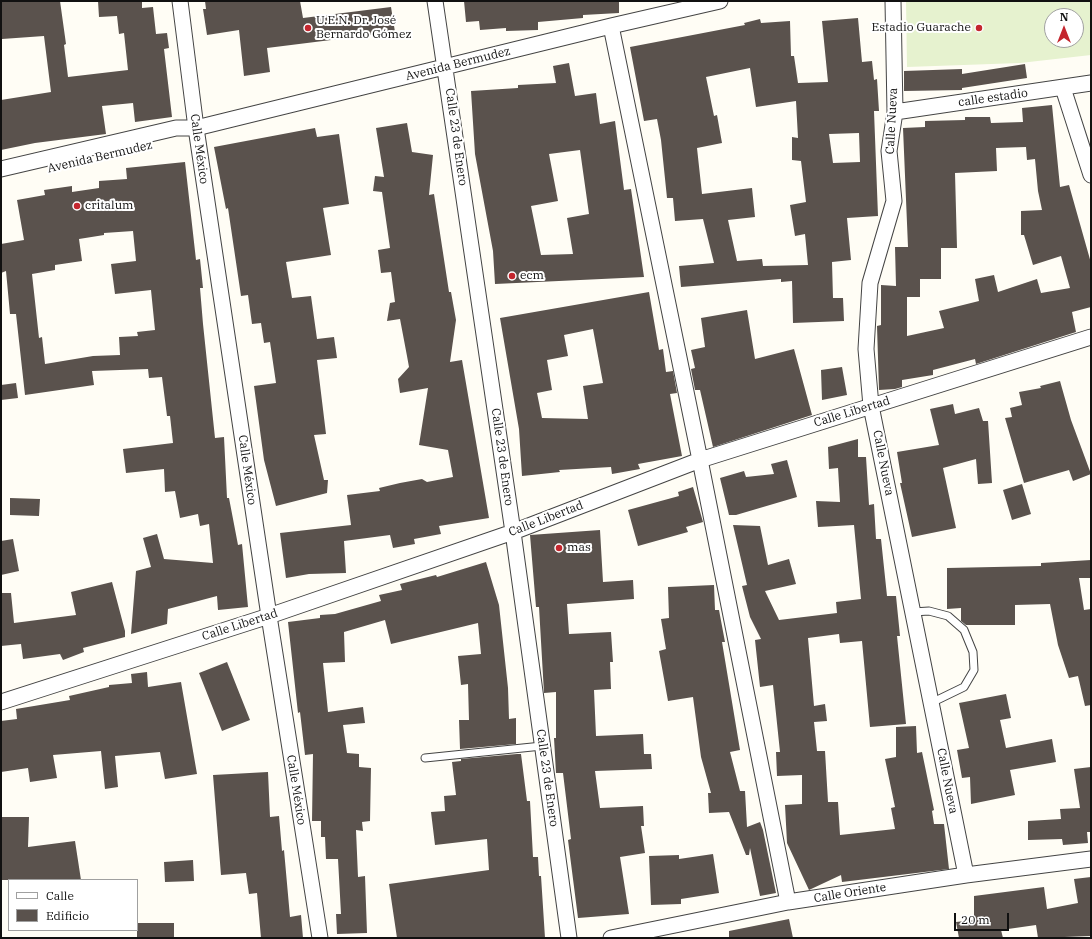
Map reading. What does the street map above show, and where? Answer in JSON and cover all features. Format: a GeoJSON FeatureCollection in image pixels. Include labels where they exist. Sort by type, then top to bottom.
{"type":"FeatureCollection","features":[{"type":"Feature","properties":{"kind":"street","name":"Calle México"},"geometry":{"type":"LineString","coordinates":[[180,1],[196,128],[269,616],[320,938]]}},
{"type":"Feature","properties":{"kind":"street","name":"Calle 23 de Enero"},"geometry":{"type":"LineString","coordinates":[[435,1],[513,532],[569,938]]}},
{"type":"Feature","properties":{"kind":"street","name":"Avenida Bermudez"},"geometry":{"type":"LineString","coordinates":[[1,169],[176,128],[196,128],[703,3],[720,1]]}},
{"type":"Feature","properties":{"kind":"street","name":"Calle Nueva"},"geometry":{"type":"LineString","coordinates":[[892,1],[895,112],[889,151],[894,201],[870,283],[866,349],[871,406],[966,875]]}},
{"type":"Feature","properties":{"kind":"street"},"geometry":{"type":"LineString","coordinates":[[611,26],[700,460],[788,902]]}},
{"type":"Feature","properties":{"kind":"street","name":"calle estadio"},"geometry":{"type":"LineString","coordinates":[[895,112],[1091,84]]}},
{"type":"Feature","properties":{"kind":"street"},"geometry":{"type":"LineString","coordinates":[[1063,88],[1091,175]]}},
{"type":"Feature","properties":{"kind":"street","name":"Avenida Bermudez"},"geometry":{"type":"LineString","coordinates":[[1,180],[179,138],[196,128]]}},
{"type":"Feature","properties":{"kind":"street","name":"Calle Libertad"},"geometry":{"type":"LineString","coordinates":[[1,702],[269,616],[513,532],[700,460],[1091,337]]}},
{"type":"Feature","properties":{"kind":"street","name":"Calle Oriente"},"geometry":{"type":"LineString","coordinates":[[611,938],[788,902],[966,875],[1091,859]]}},
{"type":"Feature","properties":{"kind":"lane"},"geometry":{"type":"LineString","coordinates":[[913,612],[929,611],[948,616],[964,630],[973,652],[974,670],[964,687],[931,704]]}},
{"type":"Feature","properties":{"kind":"lane"},"geometry":{"type":"LineString","coordinates":[[425,758],[542,746]]}},
{"type":"Feature","properties":{"kind":"green space","name":"Estadio Guarache"},"geometry":{"type":"Polygon","coordinates":[[[906,1],[1091,1],[1091,55],[1020,63],[907,67],[906,1]]]}},
{"type":"Feature","properties":{"kind":"building"},"geometry":{"type":"Polygon","coordinates":[[[1,1],[60,1],[66,44],[64,45],[68,77],[128,70],[124,33],[119,34],[117,16],[99,17],[98,1],[142,1],[142,8],[153,7],[156,34],[167,33],[169,48],[164,49],[172,117],[135,122],[133,103],[102,106],[106,134],[35,143],[1,150],[1,100],[51,92],[44,36],[2,39],[1,1]]]}},
{"type":"Feature","properties":{"kind":"building"},"geometry":{"type":"Polygon","coordinates":[[[205,1],[300,1],[303,18],[391,7],[395,32],[267,48],[270,72],[244,76],[239,30],[207,35],[203,9],[206,9],[205,1]]]}},
{"type":"Feature","properties":{"kind":"building"},"geometry":{"type":"Polygon","coordinates":[[[464,1],[619,1],[619,13],[583,15],[583,18],[538,22],[538,30],[506,31],[506,28],[480,30],[479,21],[466,22],[464,1]]]}},
{"type":"Feature","properties":{"kind":"building"},"geometry":{"type":"Polygon","coordinates":[[[858,18],[862,62],[872,61],[874,80],[877,79],[879,111],[874,111],[878,216],[847,218],[851,260],[832,262],[833,298],[843,298],[844,321],[793,323],[792,281],[781,282],[781,279],[681,287],[679,266],[714,263],[703,219],[675,221],[673,198],[667,198],[661,140],[657,119],[644,121],[630,47],[745,25],[744,23],[760,19],[761,23],[790,21],[791,56],[794,56],[798,83],[828,82],[822,21],[858,18]],[[750,68],[706,77],[714,116],[717,115],[722,143],[697,148],[702,194],[752,188],[755,217],[728,220],[737,261],[762,259],[763,266],[808,265],[805,234],[795,236],[790,205],[806,202],[801,161],[792,160],[792,137],[798,138],[796,101],[756,107],[750,68]],[[859,133],[829,134],[833,163],[860,162],[859,133]]]}},
{"type":"Feature","properties":{"kind":"building"},"geometry":{"type":"Polygon","coordinates":[[[569,63],[575,96],[596,93],[600,124],[615,121],[624,190],[631,189],[644,277],[495,284],[493,251],[475,154],[471,91],[518,88],[518,85],[556,83],[553,66],[569,63]],[[580,150],[549,154],[558,201],[531,206],[541,255],[573,254],[567,218],[589,214],[580,150]]]}},
{"type":"Feature","properties":{"kind":"building"},"geometry":{"type":"Polygon","coordinates":[[[1025,64],[1027,78],[962,88],[962,90],[904,91],[904,71],[962,69],[962,74],[1025,64]]]}},
{"type":"Feature","properties":{"kind":"building"},"geometry":{"type":"Polygon","coordinates":[[[1052,105],[1060,187],[1069,185],[1091,263],[1091,307],[1072,312],[1076,332],[976,364],[975,359],[933,370],[933,375],[902,380],[902,387],[879,390],[877,326],[881,325],[881,285],[896,286],[895,247],[908,247],[903,128],[925,127],[925,121],[965,120],[965,117],[990,117],[991,123],[1023,122],[1022,108],[1052,105]],[[1026,147],[996,148],[997,171],[955,173],[957,248],[941,248],[941,279],[920,279],[920,297],[907,297],[907,336],[944,328],[939,311],[979,301],[975,279],[994,275],[998,292],[1037,279],[1041,293],[1070,288],[1061,256],[1033,265],[1024,235],[1021,235],[1021,211],[1042,210],[1038,191],[1035,159],[1027,160],[1026,147]]]}},
{"type":"Feature","properties":{"kind":"building"},"geometry":{"type":"Polygon","coordinates":[[[407,123],[412,152],[433,155],[429,195],[434,194],[449,292],[451,292],[456,320],[450,362],[462,360],[489,518],[439,526],[441,534],[414,539],[415,544],[393,548],[390,535],[344,541],[346,573],[309,574],[286,578],[280,533],[351,525],[347,495],[380,491],[379,488],[422,479],[427,482],[453,477],[448,450],[419,445],[428,388],[400,393],[398,379],[409,367],[400,319],[387,321],[390,303],[395,302],[391,272],[381,273],[378,250],[390,248],[382,192],[373,191],[375,176],[384,177],[376,128],[407,123]]]}},
{"type":"Feature","properties":{"kind":"building"},"geometry":{"type":"Polygon","coordinates":[[[315,128],[317,137],[339,134],[349,204],[323,208],[331,255],[286,262],[292,298],[311,296],[317,339],[334,337],[337,358],[317,360],[326,434],[314,435],[324,480],[328,480],[327,493],[276,506],[264,460],[254,386],[276,383],[270,342],[264,343],[261,323],[252,324],[248,295],[241,296],[228,208],[226,209],[214,147],[315,128]]]}},
{"type":"Feature","properties":{"kind":"building"},"geometry":{"type":"Polygon","coordinates":[[[185,162],[196,260],[200,259],[203,288],[200,288],[203,324],[215,438],[224,437],[227,498],[229,498],[238,545],[242,544],[248,607],[218,610],[217,596],[168,609],[167,624],[131,634],[136,571],[151,567],[143,538],[157,534],[164,559],[213,563],[209,524],[200,526],[198,514],[180,518],[175,491],[165,492],[164,469],[126,473],[123,449],[173,443],[170,416],[167,416],[162,377],[149,378],[148,369],[92,371],[94,385],[25,395],[16,314],[10,314],[6,271],[1,273],[1,244],[24,240],[17,200],[45,195],[44,190],[72,186],[72,192],[99,188],[99,181],[127,179],[126,168],[185,162]],[[133,231],[104,233],[104,235],[79,239],[82,261],[55,265],[55,270],[32,274],[39,338],[42,337],[45,364],[93,356],[120,355],[119,337],[138,336],[137,332],[155,330],[151,290],[115,294],[111,264],[136,261],[133,231]]]}},
{"type":"Feature","properties":{"kind":"building"},"geometry":{"type":"Polygon","coordinates":[[[649,292],[659,350],[663,349],[666,372],[673,371],[677,393],[670,394],[682,456],[638,464],[640,469],[612,474],[611,467],[559,470],[560,472],[522,476],[519,429],[500,318],[649,292]],[[593,329],[564,335],[568,356],[547,360],[552,390],[537,393],[542,418],[588,419],[583,386],[603,383],[593,329]]]}},
{"type":"Feature","properties":{"kind":"building"},"geometry":{"type":"Polygon","coordinates":[[[747,310],[755,359],[794,349],[812,415],[713,447],[700,390],[695,390],[691,369],[695,368],[691,350],[705,347],[701,318],[747,310]]]}},
{"type":"Feature","properties":{"kind":"building"},"geometry":{"type":"Polygon","coordinates":[[[842,367],[847,395],[822,400],[821,370],[842,367]]]}},
{"type":"Feature","properties":{"kind":"building"},"geometry":{"type":"Polygon","coordinates":[[[1060,381],[1071,420],[1091,474],[1073,481],[1069,470],[1024,483],[1005,418],[1012,417],[1010,408],[1022,405],[1019,392],[1041,388],[1040,386],[1060,381]]]}},
{"type":"Feature","properties":{"kind":"building"},"geometry":{"type":"Polygon","coordinates":[[[16,383],[18,398],[1,400],[1,385],[16,383]]]}},
{"type":"Feature","properties":{"kind":"building"},"geometry":{"type":"Polygon","coordinates":[[[953,404],[955,414],[979,408],[983,421],[988,421],[992,483],[978,484],[976,459],[943,468],[956,528],[912,537],[900,483],[902,483],[897,452],[939,445],[930,409],[953,404]]]}},
{"type":"Feature","properties":{"kind":"building"},"geometry":{"type":"Polygon","coordinates":[[[858,439],[858,457],[866,457],[869,505],[874,504],[876,539],[881,539],[887,596],[896,596],[900,636],[897,636],[906,724],[870,727],[862,641],[840,643],[839,634],[808,638],[814,706],[825,704],[827,721],[814,722],[817,751],[825,751],[828,802],[838,802],[840,835],[895,829],[891,808],[895,807],[885,759],[896,757],[896,727],[916,726],[917,753],[922,752],[934,810],[932,811],[934,824],[944,824],[949,869],[842,882],[841,875],[809,890],[787,843],[785,805],[802,804],[802,775],[777,776],[776,752],[780,752],[773,685],[760,687],[755,640],[761,639],[750,617],[742,586],[747,585],[733,525],[760,526],[768,565],[789,559],[796,584],[765,591],[779,620],[837,613],[836,602],[861,599],[854,525],[818,527],[816,501],[840,502],[838,468],[829,469],[828,447],[858,439]]]}},
{"type":"Feature","properties":{"kind":"building"},"geometry":{"type":"Polygon","coordinates":[[[787,460],[797,497],[736,515],[729,515],[720,478],[744,471],[746,477],[774,474],[771,464],[787,460]]]}},
{"type":"Feature","properties":{"kind":"building"},"geometry":{"type":"Polygon","coordinates":[[[1022,484],[1031,514],[1012,520],[1003,490],[1022,484]]]}},
{"type":"Feature","properties":{"kind":"building"},"geometry":{"type":"Polygon","coordinates":[[[693,487],[703,522],[686,527],[688,532],[638,546],[628,510],[679,496],[678,492],[693,487]]]}},
{"type":"Feature","properties":{"kind":"building"},"geometry":{"type":"Polygon","coordinates":[[[10,498],[40,499],[39,516],[10,515],[10,498]]]}},
{"type":"Feature","properties":{"kind":"building"},"geometry":{"type":"Polygon","coordinates":[[[600,530],[603,582],[633,580],[634,599],[567,604],[569,634],[611,632],[613,662],[610,662],[611,689],[594,690],[596,736],[643,734],[644,754],[651,754],[652,769],[595,771],[600,808],[643,806],[644,826],[641,826],[645,853],[620,857],[629,914],[578,918],[568,840],[571,839],[563,773],[556,773],[554,738],[556,738],[556,692],[544,693],[539,607],[536,607],[530,535],[600,530]]]}},
{"type":"Feature","properties":{"kind":"building"},"geometry":{"type":"Polygon","coordinates":[[[13,539],[19,571],[1,575],[1,541],[13,539]]]}},
{"type":"Feature","properties":{"kind":"building"},"geometry":{"type":"Polygon","coordinates":[[[1091,560],[1091,578],[1079,578],[1084,610],[1091,609],[1091,705],[1085,706],[1078,676],[1069,678],[1058,645],[1050,604],[1015,605],[1015,625],[966,625],[961,621],[961,608],[947,609],[947,568],[1041,566],[1041,563],[1091,560]]]}},
{"type":"Feature","properties":{"kind":"building"},"geometry":{"type":"Polygon","coordinates":[[[486,562],[499,605],[508,688],[509,719],[516,718],[516,744],[460,749],[459,720],[469,720],[468,684],[461,685],[458,656],[481,654],[478,623],[391,644],[385,620],[344,632],[345,662],[323,663],[328,712],[363,707],[365,723],[343,725],[347,753],[359,754],[359,767],[371,768],[370,821],[362,822],[363,831],[356,830],[358,877],[365,876],[367,933],[337,934],[336,914],[341,914],[338,859],[326,859],[325,837],[321,837],[321,821],[312,821],[313,754],[305,755],[300,712],[298,713],[288,622],[320,618],[320,615],[335,614],[381,601],[379,595],[402,590],[400,584],[436,575],[437,577],[486,562]]]}},
{"type":"Feature","properties":{"kind":"building"},"geometry":{"type":"Polygon","coordinates":[[[112,582],[125,631],[125,637],[83,648],[84,652],[63,660],[60,654],[23,659],[21,644],[1,646],[1,593],[11,593],[14,623],[76,615],[71,592],[112,582]]]}},
{"type":"Feature","properties":{"kind":"building"},"geometry":{"type":"Polygon","coordinates":[[[714,585],[715,610],[719,610],[725,642],[722,642],[740,750],[730,752],[740,791],[745,791],[747,827],[760,822],[763,830],[776,893],[760,896],[750,848],[749,855],[746,855],[729,812],[709,813],[708,793],[711,793],[701,757],[693,697],[668,701],[659,651],[666,649],[661,619],[669,618],[668,587],[714,585]]]}},
{"type":"Feature","properties":{"kind":"building"},"geometry":{"type":"Polygon","coordinates":[[[227,662],[250,720],[222,731],[199,673],[227,662]]]}},
{"type":"Feature","properties":{"kind":"building"},"geometry":{"type":"Polygon","coordinates":[[[147,672],[148,687],[181,682],[197,774],[165,779],[160,752],[115,756],[118,787],[105,789],[101,751],[53,755],[57,778],[30,782],[28,768],[1,772],[1,721],[17,719],[16,709],[70,700],[69,696],[109,687],[109,685],[132,683],[131,674],[147,672]]]}},
{"type":"Feature","properties":{"kind":"building"},"geometry":{"type":"Polygon","coordinates":[[[1006,694],[1011,718],[1000,720],[1006,748],[1052,739],[1056,762],[1010,770],[1015,795],[971,804],[970,777],[962,778],[957,750],[969,748],[959,703],[1006,694]]]}},
{"type":"Feature","properties":{"kind":"building"},"geometry":{"type":"Polygon","coordinates":[[[521,754],[527,801],[530,801],[533,857],[538,857],[539,876],[541,876],[545,938],[397,938],[389,884],[489,870],[487,839],[435,845],[431,812],[445,811],[444,796],[456,795],[452,762],[461,761],[461,759],[521,754]]]}},
{"type":"Feature","properties":{"kind":"building"},"geometry":{"type":"Polygon","coordinates":[[[1091,767],[1091,832],[1087,832],[1088,843],[1063,845],[1062,839],[1028,840],[1028,821],[1061,819],[1060,809],[1080,808],[1074,769],[1091,767]]]}},
{"type":"Feature","properties":{"kind":"building"},"geometry":{"type":"Polygon","coordinates":[[[268,772],[270,817],[279,816],[282,851],[284,850],[290,917],[301,915],[303,938],[261,938],[257,893],[249,894],[246,873],[221,875],[213,775],[268,772]]]}},
{"type":"Feature","properties":{"kind":"building"},"geometry":{"type":"Polygon","coordinates":[[[1,817],[29,817],[28,847],[75,841],[81,879],[1,880],[1,817]]]}},
{"type":"Feature","properties":{"kind":"building"},"geometry":{"type":"Polygon","coordinates":[[[713,854],[719,893],[681,899],[681,904],[651,905],[649,856],[679,855],[679,859],[713,854]]]}},
{"type":"Feature","properties":{"kind":"building"},"geometry":{"type":"Polygon","coordinates":[[[193,860],[194,881],[165,882],[164,862],[193,860]]]}},
{"type":"Feature","properties":{"kind":"building"},"geometry":{"type":"Polygon","coordinates":[[[1091,877],[1091,936],[1038,938],[1036,925],[1001,930],[1003,938],[959,938],[956,922],[974,920],[974,896],[1044,887],[1047,909],[1078,903],[1074,879],[1091,877]]]}},
{"type":"Feature","properties":{"kind":"building"},"geometry":{"type":"Polygon","coordinates":[[[789,919],[793,938],[729,938],[729,931],[789,919]]]}},
{"type":"Feature","properties":{"kind":"building"},"geometry":{"type":"Polygon","coordinates":[[[138,923],[174,923],[174,938],[137,938],[138,923]]]}},
{"type":"Feature","properties":{"kind":"place","name":"U.E.N. Dr. José Bernardo Gómez"},"geometry":{"type":"Point","coordinates":[308,28]}},
{"type":"Feature","properties":{"kind":"place","name":"Estadio Guarache"},"geometry":{"type":"Point","coordinates":[979,28]}},
{"type":"Feature","properties":{"kind":"place","name":"critalum"},"geometry":{"type":"Point","coordinates":[77,206]}},
{"type":"Feature","properties":{"kind":"place","name":"ecm"},"geometry":{"type":"Point","coordinates":[512,276]}},
{"type":"Feature","properties":{"kind":"place","name":"mas"},"geometry":{"type":"Point","coordinates":[559,548]}}]}
